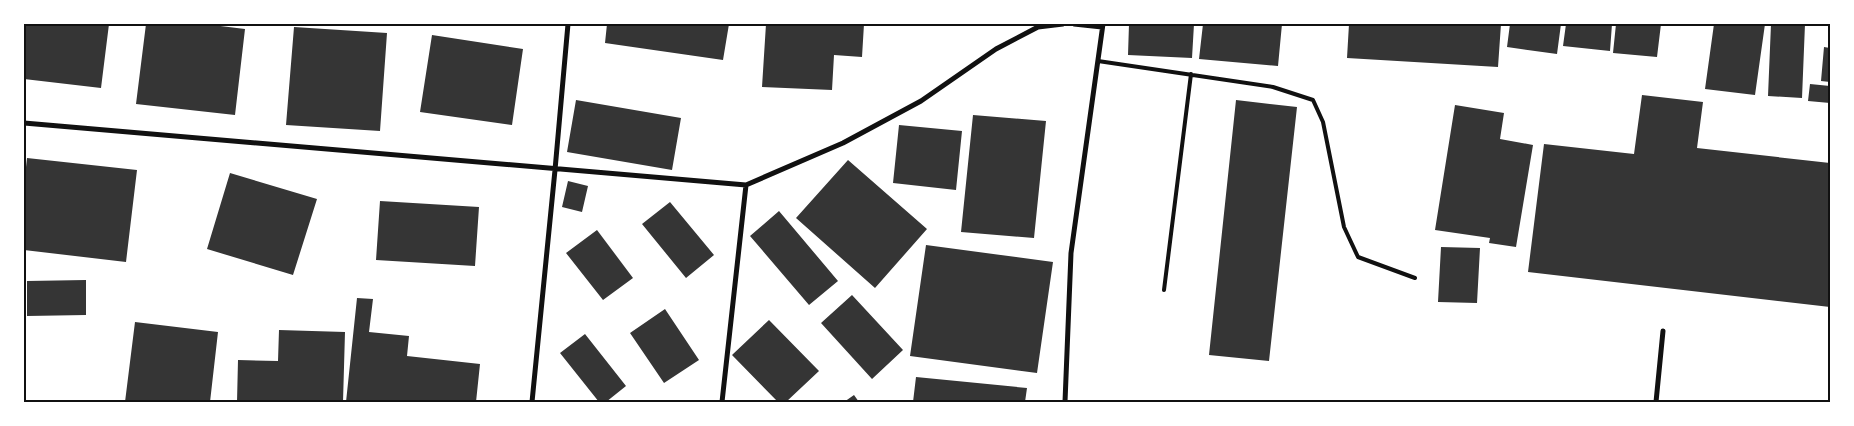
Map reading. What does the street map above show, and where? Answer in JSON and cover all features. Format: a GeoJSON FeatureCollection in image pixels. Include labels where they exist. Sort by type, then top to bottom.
{"type":"FeatureCollection","features":[{"type":"Feature","properties":{"kind":"street"},"geometry":{"type":"LineString","coordinates":[[532,402],[568,24]]}},
{"type":"Feature","properties":{"kind":"street"},"geometry":{"type":"LineString","coordinates":[[24,123],[746,185],[842,143],[921,101],[996,49],[1038,27],[1064,24]]}},
{"type":"Feature","properties":{"kind":"street"},"geometry":{"type":"LineString","coordinates":[[1065,402],[1072,253],[1102,26],[1074,24]]}},
{"type":"Feature","properties":{"kind":"street"},"geometry":{"type":"LineString","coordinates":[[722,402],[746,185]]}},
{"type":"Feature","properties":{"kind":"street"},"geometry":{"type":"LineString","coordinates":[[1656,402],[1663,331]]}},
{"type":"Feature","properties":{"kind":"lane"},"geometry":{"type":"LineString","coordinates":[[1098,61],[1274,86],[1314,100],[1324,122],[1344,228],[1358,257],[1415,278]]}},
{"type":"Feature","properties":{"kind":"lane"},"geometry":{"type":"LineString","coordinates":[[1164,290],[1191,74]]}},
{"type":"Feature","properties":{"kind":"building"},"geometry":{"type":"Polygon","coordinates":[[[24,24],[109,24],[101,88],[24,79],[24,24]]]}},
{"type":"Feature","properties":{"kind":"building"},"geometry":{"type":"Polygon","coordinates":[[[146,24],[204,24],[245,29],[235,115],[136,104],[146,24]]]}},
{"type":"Feature","properties":{"kind":"building"},"geometry":{"type":"Polygon","coordinates":[[[607,24],[729,24],[723,60],[605,43],[607,24]]]}},
{"type":"Feature","properties":{"kind":"building"},"geometry":{"type":"Polygon","coordinates":[[[766,24],[864,24],[862,57],[834,55],[832,90],[762,87],[766,24]]]}},
{"type":"Feature","properties":{"kind":"building"},"geometry":{"type":"Polygon","coordinates":[[[1129,24],[1194,24],[1192,58],[1128,55],[1129,24]]]}},
{"type":"Feature","properties":{"kind":"building"},"geometry":{"type":"Polygon","coordinates":[[[1203,24],[1282,24],[1278,66],[1199,59],[1203,24]]]}},
{"type":"Feature","properties":{"kind":"building"},"geometry":{"type":"Polygon","coordinates":[[[1349,24],[1501,24],[1498,67],[1347,58],[1349,24]]]}},
{"type":"Feature","properties":{"kind":"building"},"geometry":{"type":"Polygon","coordinates":[[[1510,24],[1561,24],[1557,54],[1507,47],[1510,24]]]}},
{"type":"Feature","properties":{"kind":"building"},"geometry":{"type":"Polygon","coordinates":[[[1566,24],[1612,24],[1610,51],[1563,46],[1566,24]]]}},
{"type":"Feature","properties":{"kind":"building"},"geometry":{"type":"Polygon","coordinates":[[[1616,24],[1661,24],[1657,57],[1613,53],[1616,24]]]}},
{"type":"Feature","properties":{"kind":"building"},"geometry":{"type":"Polygon","coordinates":[[[1714,24],[1765,24],[1755,95],[1705,89],[1714,24]]]}},
{"type":"Feature","properties":{"kind":"building"},"geometry":{"type":"Polygon","coordinates":[[[1771,24],[1805,24],[1802,98],[1768,96],[1771,24]]]}},
{"type":"Feature","properties":{"kind":"building"},"geometry":{"type":"Polygon","coordinates":[[[294,27],[387,33],[380,131],[286,125],[294,27]]]}},
{"type":"Feature","properties":{"kind":"building"},"geometry":{"type":"Polygon","coordinates":[[[432,35],[523,49],[512,125],[420,112],[432,35]]]}},
{"type":"Feature","properties":{"kind":"building"},"geometry":{"type":"Polygon","coordinates":[[[1824,47],[1830,48],[1830,82],[1821,81],[1824,47]]]}},
{"type":"Feature","properties":{"kind":"building"},"geometry":{"type":"Polygon","coordinates":[[[1810,84],[1830,86],[1830,103],[1808,101],[1810,84]]]}},
{"type":"Feature","properties":{"kind":"building"},"geometry":{"type":"Polygon","coordinates":[[[1642,95],[1703,102],[1697,148],[1830,163],[1830,307],[1528,272],[1544,144],[1634,154],[1642,95]]]}},
{"type":"Feature","properties":{"kind":"building"},"geometry":{"type":"Polygon","coordinates":[[[576,100],[681,118],[672,170],[567,152],[576,100]]]}},
{"type":"Feature","properties":{"kind":"building"},"geometry":{"type":"Polygon","coordinates":[[[1236,100],[1297,107],[1269,361],[1209,355],[1236,100]]]}},
{"type":"Feature","properties":{"kind":"building"},"geometry":{"type":"Polygon","coordinates":[[[1455,105],[1504,113],[1500,139],[1533,145],[1516,247],[1489,243],[1490,238],[1435,230],[1455,105]]]}},
{"type":"Feature","properties":{"kind":"building"},"geometry":{"type":"Polygon","coordinates":[[[973,115],[1046,121],[1034,238],[961,232],[973,115]]]}},
{"type":"Feature","properties":{"kind":"building"},"geometry":{"type":"Polygon","coordinates":[[[899,125],[962,131],[956,190],[893,183],[899,125]]]}},
{"type":"Feature","properties":{"kind":"building"},"geometry":{"type":"Polygon","coordinates":[[[27,158],[137,170],[126,262],[24,250],[24,185],[27,158]]]}},
{"type":"Feature","properties":{"kind":"building"},"geometry":{"type":"Polygon","coordinates":[[[848,160],[927,229],[875,288],[796,218],[848,160]]]}},
{"type":"Feature","properties":{"kind":"building"},"geometry":{"type":"Polygon","coordinates":[[[230,173],[317,199],[293,275],[207,249],[230,173]]]}},
{"type":"Feature","properties":{"kind":"building"},"geometry":{"type":"Polygon","coordinates":[[[568,181],[588,186],[582,212],[562,207],[568,181]]]}},
{"type":"Feature","properties":{"kind":"building"},"geometry":{"type":"Polygon","coordinates":[[[380,201],[479,207],[475,266],[376,260],[380,201]]]}},
{"type":"Feature","properties":{"kind":"building"},"geometry":{"type":"Polygon","coordinates":[[[670,202],[714,255],[686,278],[642,224],[670,202]]]}},
{"type":"Feature","properties":{"kind":"building"},"geometry":{"type":"Polygon","coordinates":[[[779,211],[838,281],[809,305],[750,236],[779,211]]]}},
{"type":"Feature","properties":{"kind":"building"},"geometry":{"type":"Polygon","coordinates":[[[597,230],[633,278],[603,300],[566,253],[597,230]]]}},
{"type":"Feature","properties":{"kind":"building"},"geometry":{"type":"Polygon","coordinates":[[[926,245],[1053,262],[1037,373],[910,356],[926,245]]]}},
{"type":"Feature","properties":{"kind":"building"},"geometry":{"type":"Polygon","coordinates":[[[1441,247],[1480,248],[1477,303],[1438,302],[1441,247]]]}},
{"type":"Feature","properties":{"kind":"building"},"geometry":{"type":"Polygon","coordinates":[[[86,280],[86,315],[27,316],[27,281],[86,280]]]}},
{"type":"Feature","properties":{"kind":"building"},"geometry":{"type":"Polygon","coordinates":[[[852,295],[903,350],[872,379],[821,323],[852,295]]]}},
{"type":"Feature","properties":{"kind":"building"},"geometry":{"type":"Polygon","coordinates":[[[357,298],[373,299],[369,332],[409,336],[407,356],[480,364],[476,402],[346,402],[357,298]]]}},
{"type":"Feature","properties":{"kind":"building"},"geometry":{"type":"Polygon","coordinates":[[[665,309],[699,360],[664,383],[630,333],[665,309]]]}},
{"type":"Feature","properties":{"kind":"building"},"geometry":{"type":"Polygon","coordinates":[[[769,320],[819,371],[786,402],[778,402],[732,355],[769,320]]]}},
{"type":"Feature","properties":{"kind":"building"},"geometry":{"type":"Polygon","coordinates":[[[135,322],[218,332],[210,402],[125,402],[135,322]]]}},
{"type":"Feature","properties":{"kind":"building"},"geometry":{"type":"Polygon","coordinates":[[[279,330],[345,332],[343,402],[237,402],[238,360],[278,361],[279,330]]]}},
{"type":"Feature","properties":{"kind":"building"},"geometry":{"type":"Polygon","coordinates":[[[585,334],[626,386],[606,402],[599,402],[560,353],[585,334]]]}},
{"type":"Feature","properties":{"kind":"building"},"geometry":{"type":"Polygon","coordinates":[[[916,377],[1027,388],[1025,402],[913,402],[916,377]]]}},
{"type":"Feature","properties":{"kind":"building"},"geometry":{"type":"Polygon","coordinates":[[[854,395],[859,402],[844,402],[854,395]]]}}]}
